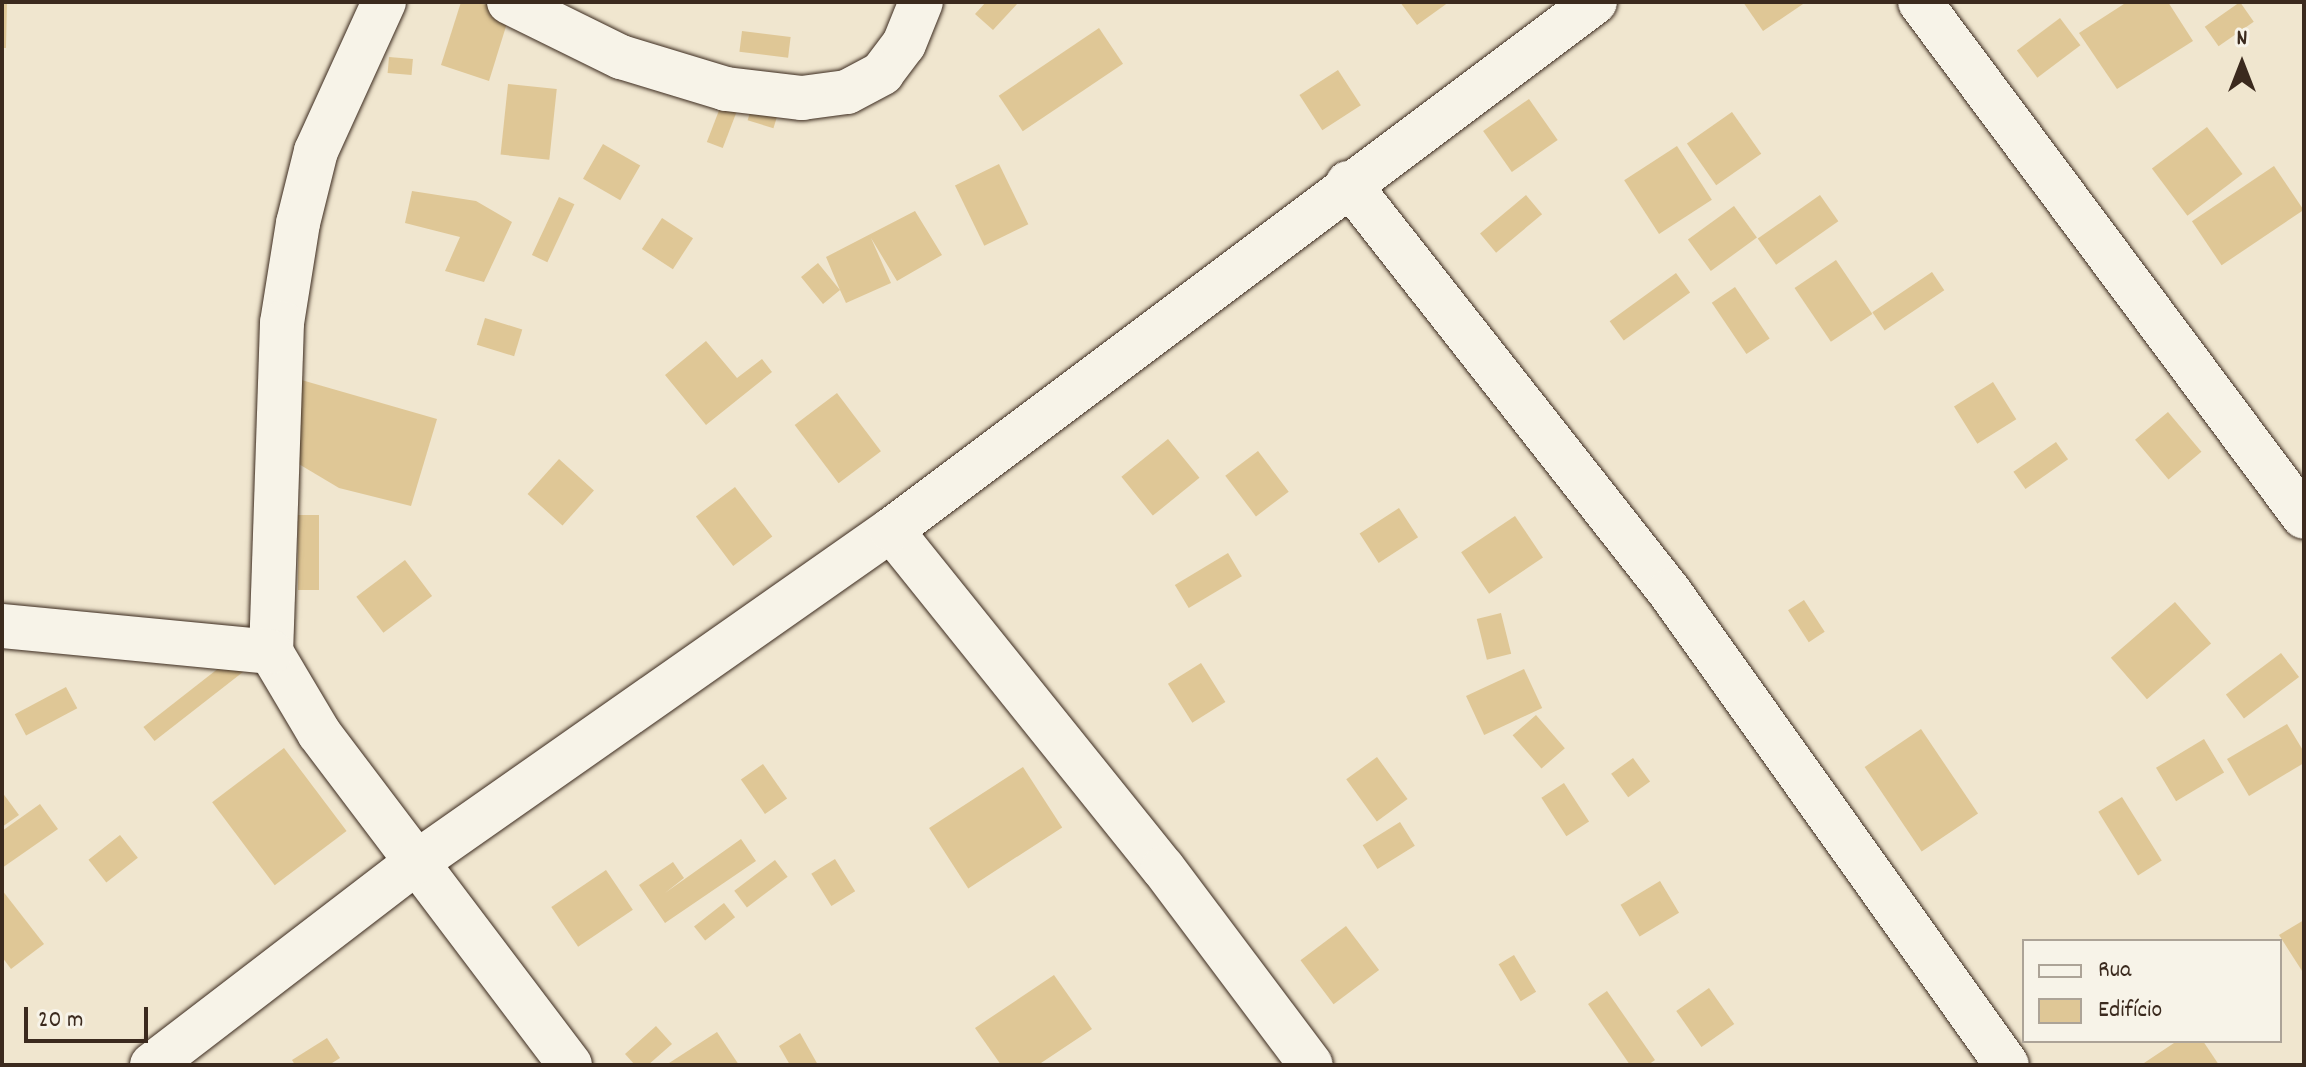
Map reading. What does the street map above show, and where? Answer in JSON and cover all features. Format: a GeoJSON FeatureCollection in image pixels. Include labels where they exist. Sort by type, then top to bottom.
{"type":"FeatureCollection","features":[{"type":"Feature","properties":{"kind":"street"},"geometry":{"type":"LineString","coordinates":[[384,2],[316,151],[298,223],[282,323],[271,652],[319,733],[570,1065]]}},
{"type":"Feature","properties":{"kind":"street"},"geometry":{"type":"LineString","coordinates":[[509,2],[621,57],[726,89],[802,98],[847,92],[882,73],[904,44],[921,2]]}},
{"type":"Feature","properties":{"kind":"street"},"geometry":{"type":"LineString","coordinates":[[152,1065],[417,862],[891,530],[1348,183],[1595,2]]}},
{"type":"Feature","properties":{"kind":"street"},"geometry":{"type":"LineString","coordinates":[[1920,2],[2304,517]]}},
{"type":"Feature","properties":{"kind":"street"},"geometry":{"type":"LineString","coordinates":[[1348,183],[1669,591],[2007,1065]]}},
{"type":"Feature","properties":{"kind":"street"},"geometry":{"type":"LineString","coordinates":[[891,530],[1163,868],[1311,1065]]}},
{"type":"Feature","properties":{"kind":"street"},"geometry":{"type":"LineString","coordinates":[[2,626],[271,652]]}},
{"type":"Feature","properties":{"kind":"building"},"geometry":{"type":"Polygon","coordinates":[[[2,2],[7,2],[6,48],[2,48],[2,2]]]}},
{"type":"Feature","properties":{"kind":"building"},"geometry":{"type":"Polygon","coordinates":[[[461,2],[512,7],[489,81],[441,65],[461,2]]]}},
{"type":"Feature","properties":{"kind":"building"},"geometry":{"type":"Polygon","coordinates":[[[986,2],[1019,2],[993,30],[975,14],[986,2]]]}},
{"type":"Feature","properties":{"kind":"building"},"geometry":{"type":"Polygon","coordinates":[[[1400,2],[1449,2],[1417,25],[1400,2]]]}},
{"type":"Feature","properties":{"kind":"building"},"geometry":{"type":"Polygon","coordinates":[[[1743,2],[1806,2],[1763,31],[1743,2]]]}},
{"type":"Feature","properties":{"kind":"building"},"geometry":{"type":"Polygon","coordinates":[[[2127,2],[2168,2],[2193,41],[2117,89],[2079,33],[2127,2]]]}},
{"type":"Feature","properties":{"kind":"building"},"geometry":{"type":"Polygon","coordinates":[[[2240,2],[2254,22],[2219,46],[2205,27],[2240,2]]]}},
{"type":"Feature","properties":{"kind":"building"},"geometry":{"type":"Polygon","coordinates":[[[2060,18],[2080,45],[2037,78],[2017,50],[2060,18]]]}},
{"type":"Feature","properties":{"kind":"building"},"geometry":{"type":"Polygon","coordinates":[[[1099,28],[1123,64],[1023,131],[999,96],[1099,28]]]}},
{"type":"Feature","properties":{"kind":"building"},"geometry":{"type":"Polygon","coordinates":[[[742,31],[791,37],[788,58],[739,52],[742,31]]]}},
{"type":"Feature","properties":{"kind":"building"},"geometry":{"type":"Polygon","coordinates":[[[389,57],[413,59],[412,75],[388,73],[389,57]]]}},
{"type":"Feature","properties":{"kind":"building"},"geometry":{"type":"Polygon","coordinates":[[[1338,70],[1361,105],[1322,130],[1299,95],[1338,70]]]}},
{"type":"Feature","properties":{"kind":"building"},"geometry":{"type":"Polygon","coordinates":[[[508,84],[557,89],[549,160],[501,155],[508,84]]]}},
{"type":"Feature","properties":{"kind":"building"},"geometry":{"type":"Polygon","coordinates":[[[1529,99],[1558,140],[1512,172],[1483,131],[1529,99]]]}},
{"type":"Feature","properties":{"kind":"building"},"geometry":{"type":"Polygon","coordinates":[[[723,100],[739,106],[723,148],[707,142],[723,100]]]}},
{"type":"Feature","properties":{"kind":"building"},"geometry":{"type":"Polygon","coordinates":[[[752,106],[778,114],[773,128],[748,120],[752,106]]]}},
{"type":"Feature","properties":{"kind":"building"},"geometry":{"type":"Polygon","coordinates":[[[1732,112],[1761,154],[1716,185],[1687,144],[1732,112]]]}},
{"type":"Feature","properties":{"kind":"building"},"geometry":{"type":"Polygon","coordinates":[[[2207,127],[2243,174],[2187,216],[2152,169],[2207,127]]]}},
{"type":"Feature","properties":{"kind":"building"},"geometry":{"type":"Polygon","coordinates":[[[603,144],[640,166],[620,200],[583,179],[603,144]]]}},
{"type":"Feature","properties":{"kind":"building"},"geometry":{"type":"Polygon","coordinates":[[[1677,146],[1712,200],[1659,234],[1624,180],[1677,146]]]}},
{"type":"Feature","properties":{"kind":"building"},"geometry":{"type":"Polygon","coordinates":[[[999,164],[1028,224],[984,246],[955,185],[999,164]]]}},
{"type":"Feature","properties":{"kind":"building"},"geometry":{"type":"Polygon","coordinates":[[[2274,166],[2304,210],[2222,265],[2192,221],[2274,166]]]}},
{"type":"Feature","properties":{"kind":"building"},"geometry":{"type":"Polygon","coordinates":[[[412,191],[476,201],[512,222],[484,282],[445,271],[460,237],[405,223],[412,191]]]}},
{"type":"Feature","properties":{"kind":"building"},"geometry":{"type":"Polygon","coordinates":[[[1526,195],[1542,214],[1496,253],[1480,234],[1526,195]]]}},
{"type":"Feature","properties":{"kind":"building"},"geometry":{"type":"Polygon","coordinates":[[[1820,195],[1838,221],[1776,265],[1758,239],[1820,195]]]}},
{"type":"Feature","properties":{"kind":"building"},"geometry":{"type":"Polygon","coordinates":[[[559,197],[574,204],[547,262],[532,255],[559,197]]]}},
{"type":"Feature","properties":{"kind":"building"},"geometry":{"type":"Polygon","coordinates":[[[1734,206],[1757,238],[1711,271],[1688,240],[1734,206]]]}},
{"type":"Feature","properties":{"kind":"building"},"geometry":{"type":"Polygon","coordinates":[[[915,211],[942,255],[897,281],[871,238],[891,283],[846,303],[826,257],[915,211]]]}},
{"type":"Feature","properties":{"kind":"building"},"geometry":{"type":"Polygon","coordinates":[[[662,218],[693,238],[673,269],[642,249],[662,218]]]}},
{"type":"Feature","properties":{"kind":"building"},"geometry":{"type":"Polygon","coordinates":[[[1836,260],[1872,314],[1831,342],[1795,288],[1836,260]]]}},
{"type":"Feature","properties":{"kind":"building"},"geometry":{"type":"Polygon","coordinates":[[[818,263],[840,290],[823,304],[801,277],[818,263]]]}},
{"type":"Feature","properties":{"kind":"building"},"geometry":{"type":"Polygon","coordinates":[[[1932,272],[1944,290],[1885,331],[1872,312],[1932,272]]]}},
{"type":"Feature","properties":{"kind":"building"},"geometry":{"type":"Polygon","coordinates":[[[1676,273],[1690,292],[1624,341],[1610,321],[1676,273]]]}},
{"type":"Feature","properties":{"kind":"building"},"geometry":{"type":"Polygon","coordinates":[[[1735,287],[1770,338],[1746,354],[1712,303],[1735,287]]]}},
{"type":"Feature","properties":{"kind":"building"},"geometry":{"type":"Polygon","coordinates":[[[485,318],[522,329],[514,356],[477,345],[485,318]]]}},
{"type":"Feature","properties":{"kind":"building"},"geometry":{"type":"Polygon","coordinates":[[[706,341],[737,378],[762,359],[772,372],[706,425],[665,375],[706,341]]]}},
{"type":"Feature","properties":{"kind":"building"},"geometry":{"type":"Polygon","coordinates":[[[298,379],[437,419],[411,506],[339,488],[282,454],[298,379]]]}},
{"type":"Feature","properties":{"kind":"building"},"geometry":{"type":"Polygon","coordinates":[[[1993,382],[2016,419],[1977,444],[1954,406],[1993,382]]]}},
{"type":"Feature","properties":{"kind":"building"},"geometry":{"type":"Polygon","coordinates":[[[837,393],[881,451],[839,483],[795,425],[837,393]]]}},
{"type":"Feature","properties":{"kind":"building"},"geometry":{"type":"Polygon","coordinates":[[[2168,412],[2201,452],[2168,479],[2135,440],[2168,412]]]}},
{"type":"Feature","properties":{"kind":"building"},"geometry":{"type":"Polygon","coordinates":[[[1168,439],[1199,478],[1153,516],[1121,477],[1168,439]]]}},
{"type":"Feature","properties":{"kind":"building"},"geometry":{"type":"Polygon","coordinates":[[[2056,442],[2068,459],[2025,489],[2013,472],[2056,442]]]}},
{"type":"Feature","properties":{"kind":"building"},"geometry":{"type":"Polygon","coordinates":[[[1258,451],[1289,492],[1256,516],[1225,476],[1258,451]]]}},
{"type":"Feature","properties":{"kind":"building"},"geometry":{"type":"Polygon","coordinates":[[[559,459],[594,490],[562,525],[528,494],[559,459]]]}},
{"type":"Feature","properties":{"kind":"building"},"geometry":{"type":"Polygon","coordinates":[[[735,487],[772,537],[733,566],[696,516],[735,487]]]}},
{"type":"Feature","properties":{"kind":"building"},"geometry":{"type":"Polygon","coordinates":[[[1399,508],[1418,537],[1379,563],[1360,534],[1399,508]]]}},
{"type":"Feature","properties":{"kind":"building"},"geometry":{"type":"Polygon","coordinates":[[[298,515],[319,515],[319,590],[298,590],[298,515]]]}},
{"type":"Feature","properties":{"kind":"building"},"geometry":{"type":"Polygon","coordinates":[[[1515,516],[1543,557],[1489,594],[1461,552],[1515,516]]]}},
{"type":"Feature","properties":{"kind":"building"},"geometry":{"type":"Polygon","coordinates":[[[1228,553],[1242,576],[1189,608],[1175,585],[1228,553]]]}},
{"type":"Feature","properties":{"kind":"building"},"geometry":{"type":"Polygon","coordinates":[[[405,560],[432,596],[383,633],[356,597],[405,560]]]}},
{"type":"Feature","properties":{"kind":"building"},"geometry":{"type":"Polygon","coordinates":[[[1804,600],[1825,632],[1809,642],[1788,610],[1804,600]]]}},
{"type":"Feature","properties":{"kind":"building"},"geometry":{"type":"Polygon","coordinates":[[[2175,602],[2211,644],[2147,699],[2111,658],[2175,602]]]}},
{"type":"Feature","properties":{"kind":"building"},"geometry":{"type":"Polygon","coordinates":[[[1501,613],[1511,654],[1487,660],[1477,619],[1501,613]]]}},
{"type":"Feature","properties":{"kind":"building"},"geometry":{"type":"Polygon","coordinates":[[[238,653],[249,667],[155,741],[143,727],[238,653]]]}},
{"type":"Feature","properties":{"kind":"building"},"geometry":{"type":"Polygon","coordinates":[[[2281,653],[2299,677],[2244,718],[2226,695],[2281,653]]]}},
{"type":"Feature","properties":{"kind":"building"},"geometry":{"type":"Polygon","coordinates":[[[1201,663],[1225,702],[1192,723],[1168,684],[1201,663]]]}},
{"type":"Feature","properties":{"kind":"building"},"geometry":{"type":"Polygon","coordinates":[[[1524,669],[1542,708],[1484,735],[1466,696],[1524,669]]]}},
{"type":"Feature","properties":{"kind":"building"},"geometry":{"type":"Polygon","coordinates":[[[66,687],[77,708],[26,735],[15,714],[66,687]]]}},
{"type":"Feature","properties":{"kind":"building"},"geometry":{"type":"Polygon","coordinates":[[[1536,715],[1565,748],[1541,769],[1513,735],[1536,715]]]}},
{"type":"Feature","properties":{"kind":"building"},"geometry":{"type":"Polygon","coordinates":[[[2287,724],[2304,752],[2304,763],[2249,796],[2227,759],[2287,724]]]}},
{"type":"Feature","properties":{"kind":"building"},"geometry":{"type":"Polygon","coordinates":[[[1921,729],[1978,814],[1922,852],[1865,767],[1921,729]]]}},
{"type":"Feature","properties":{"kind":"building"},"geometry":{"type":"Polygon","coordinates":[[[2204,739],[2224,772],[2176,801],[2156,768],[2204,739]]]}},
{"type":"Feature","properties":{"kind":"building"},"geometry":{"type":"Polygon","coordinates":[[[284,748],[347,831],[275,885],[212,802],[284,748]]]}},
{"type":"Feature","properties":{"kind":"building"},"geometry":{"type":"Polygon","coordinates":[[[1377,757],[1408,799],[1377,821],[1346,779],[1377,757]]]}},
{"type":"Feature","properties":{"kind":"building"},"geometry":{"type":"Polygon","coordinates":[[[1633,758],[1650,781],[1628,797],[1611,774],[1633,758]]]}},
{"type":"Feature","properties":{"kind":"building"},"geometry":{"type":"Polygon","coordinates":[[[763,764],[787,798],[765,814],[741,779],[763,764]]]}},
{"type":"Feature","properties":{"kind":"building"},"geometry":{"type":"Polygon","coordinates":[[[1023,767],[1062,827],[968,888],[929,828],[1023,767]]]}},
{"type":"Feature","properties":{"kind":"building"},"geometry":{"type":"Polygon","coordinates":[[[1564,783],[1589,822],[1566,836],[1541,798],[1564,783]]]}},
{"type":"Feature","properties":{"kind":"building"},"geometry":{"type":"Polygon","coordinates":[[[2,792],[19,815],[2,827],[2,792]]]}},
{"type":"Feature","properties":{"kind":"building"},"geometry":{"type":"Polygon","coordinates":[[[2122,797],[2162,861],[2138,875],[2098,812],[2122,797]]]}},
{"type":"Feature","properties":{"kind":"building"},"geometry":{"type":"Polygon","coordinates":[[[40,804],[58,829],[2,868],[2,831],[40,804]]]}},
{"type":"Feature","properties":{"kind":"building"},"geometry":{"type":"Polygon","coordinates":[[[1400,822],[1415,846],[1378,869],[1363,845],[1400,822]]]}},
{"type":"Feature","properties":{"kind":"building"},"geometry":{"type":"Polygon","coordinates":[[[120,835],[138,858],[106,882],[88,860],[120,835]]]}},
{"type":"Feature","properties":{"kind":"building"},"geometry":{"type":"Polygon","coordinates":[[[741,839],[756,861],[665,923],[639,885],[673,862],[684,878],[665,893],[741,839]]]}},
{"type":"Feature","properties":{"kind":"building"},"geometry":{"type":"Polygon","coordinates":[[[835,859],[855,891],[831,906],[811,874],[835,859]]]}},
{"type":"Feature","properties":{"kind":"building"},"geometry":{"type":"Polygon","coordinates":[[[775,860],[788,877],[747,907],[734,891],[775,860]]]}},
{"type":"Feature","properties":{"kind":"building"},"geometry":{"type":"Polygon","coordinates":[[[606,870],[633,910],[578,947],[551,907],[606,870]]]}},
{"type":"Feature","properties":{"kind":"building"},"geometry":{"type":"Polygon","coordinates":[[[1660,881],[1679,913],[1640,936],[1621,905],[1660,881]]]}},
{"type":"Feature","properties":{"kind":"building"},"geometry":{"type":"Polygon","coordinates":[[[2,890],[44,944],[11,969],[2,957],[2,890]]]}},
{"type":"Feature","properties":{"kind":"building"},"geometry":{"type":"Polygon","coordinates":[[[724,903],[735,917],[705,941],[694,926],[724,903]]]}},
{"type":"Feature","properties":{"kind":"building"},"geometry":{"type":"Polygon","coordinates":[[[2304,920],[2304,974],[2282,939],[2279,935],[2304,920]]]}},
{"type":"Feature","properties":{"kind":"building"},"geometry":{"type":"Polygon","coordinates":[[[1346,926],[1379,970],[1334,1004],[1300,960],[1346,926]]]}},
{"type":"Feature","properties":{"kind":"building"},"geometry":{"type":"Polygon","coordinates":[[[1514,955],[1536,992],[1521,1001],[1499,964],[1514,955]]]}},
{"type":"Feature","properties":{"kind":"building"},"geometry":{"type":"Polygon","coordinates":[[[1054,975],[1092,1029],[1038,1065],[1001,1065],[975,1028],[1054,975]]]}},
{"type":"Feature","properties":{"kind":"building"},"geometry":{"type":"Polygon","coordinates":[[[1709,988],[1734,1024],[1701,1047],[1676,1011],[1709,988]]]}},
{"type":"Feature","properties":{"kind":"building"},"geometry":{"type":"Polygon","coordinates":[[[1607,991],[1655,1060],[1648,1065],[1630,1065],[1588,1004],[1607,991]]]}},
{"type":"Feature","properties":{"kind":"building"},"geometry":{"type":"Polygon","coordinates":[[[656,1026],[672,1044],[648,1065],[635,1065],[625,1054],[656,1026]]]}},
{"type":"Feature","properties":{"kind":"building"},"geometry":{"type":"Polygon","coordinates":[[[717,1032],[739,1065],[666,1065],[717,1032]]]}},
{"type":"Feature","properties":{"kind":"building"},"geometry":{"type":"Polygon","coordinates":[[[800,1033],[818,1065],[790,1065],[779,1046],[800,1033]]]}},
{"type":"Feature","properties":{"kind":"building"},"geometry":{"type":"Polygon","coordinates":[[[327,1038],[340,1058],[329,1065],[295,1065],[292,1060],[327,1038]]]}},
{"type":"Feature","properties":{"kind":"building"},"geometry":{"type":"Polygon","coordinates":[[[2174,1043],[2204,1043],[2219,1065],[2141,1065],[2174,1043]]]}}]}
